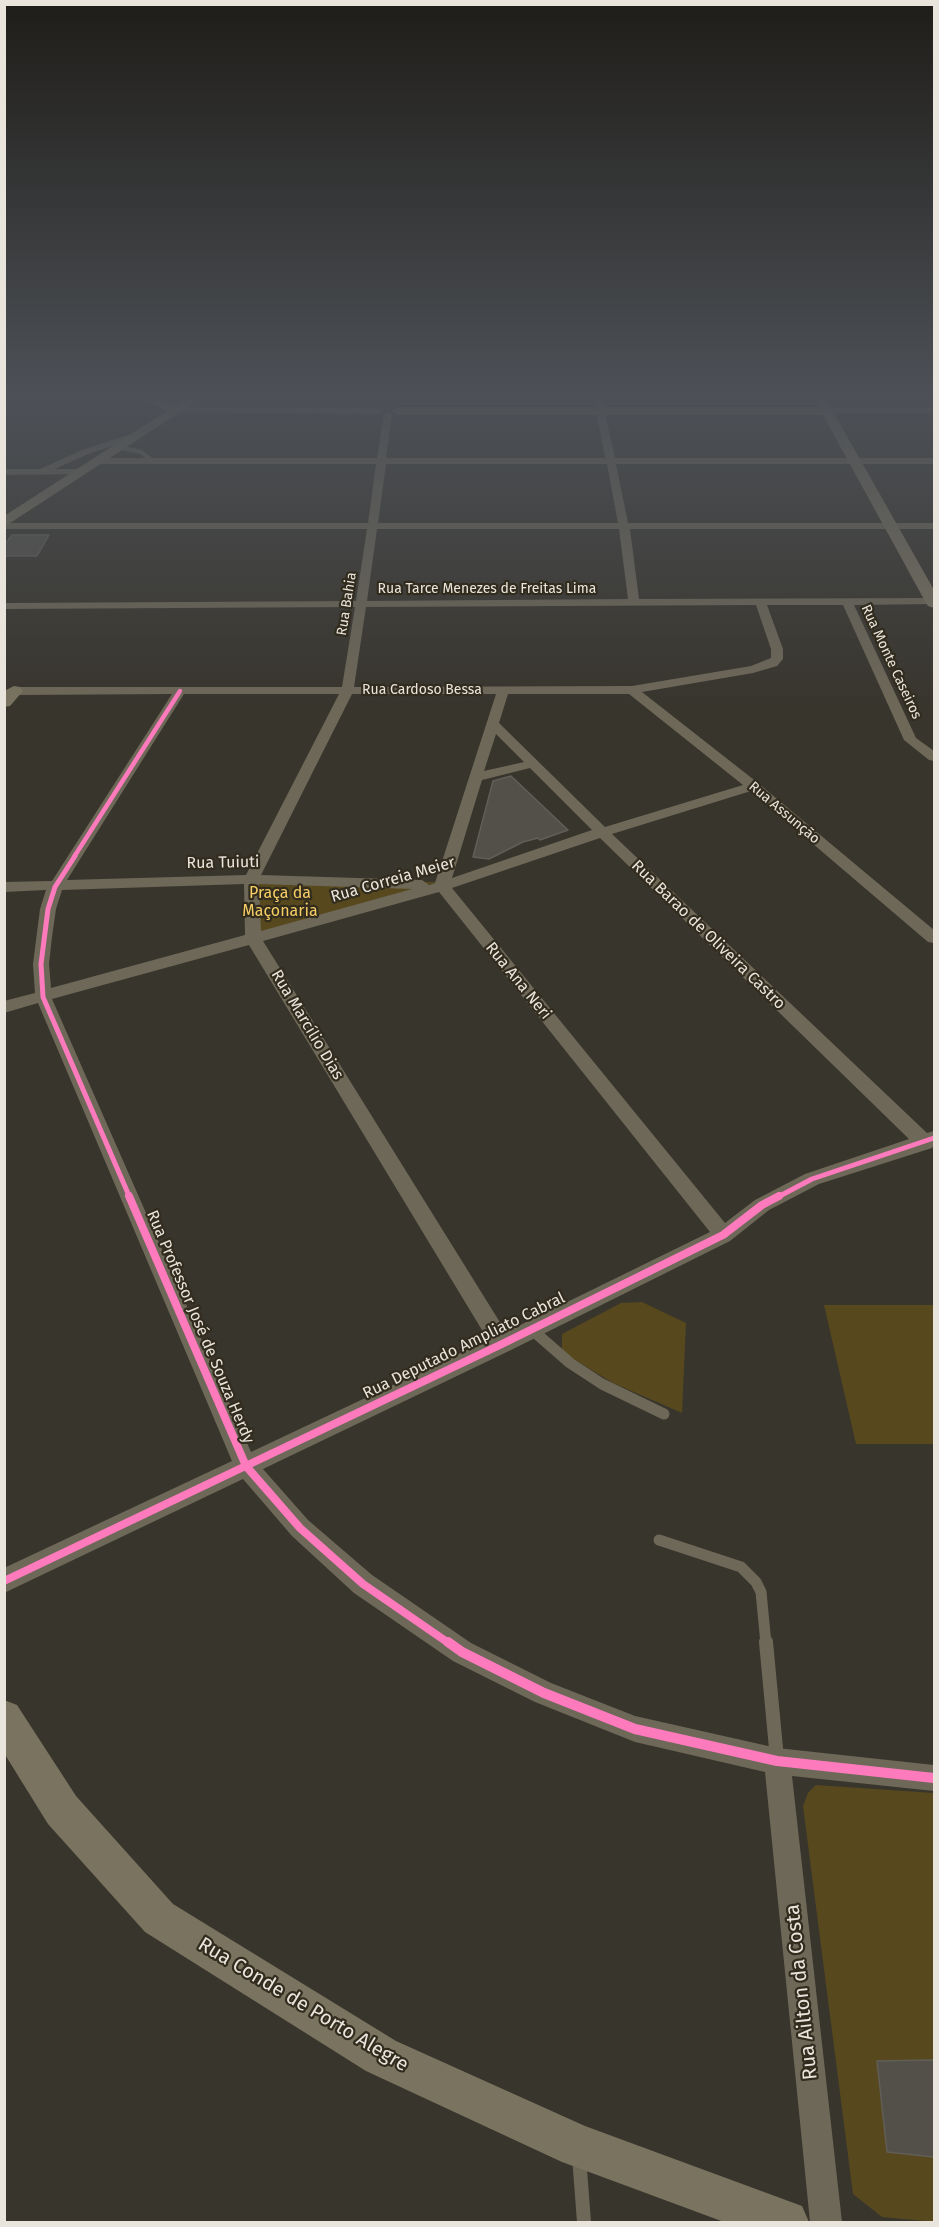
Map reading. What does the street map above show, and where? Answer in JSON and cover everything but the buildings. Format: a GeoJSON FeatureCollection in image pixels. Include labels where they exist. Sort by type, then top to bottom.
{"type":"FeatureCollection","features":[{"type":"Feature","properties":{"kind":"street"},"geometry":{"type":"LineString","coordinates":[[4,524],[35,503]]}},
{"type":"Feature","properties":{"kind":"street","name":"Rua Bahia"},"geometry":{"type":"LineString","coordinates":[[348,690],[376,503]]}},
{"type":"Feature","properties":{"kind":"street"},"geometry":{"type":"LineString","coordinates":[[619,503],[634,603]]}},
{"type":"Feature","properties":{"kind":"street"},"geometry":{"type":"LineString","coordinates":[[878,503],[934,602]]}},
{"type":"Feature","properties":{"kind":"street"},"geometry":{"type":"LineString","coordinates":[[4,524],[934,526]]}},
{"type":"Feature","properties":{"kind":"street","name":"Rua Monte Caseiros"},"geometry":{"type":"LineString","coordinates":[[847,602],[911,740],[934,757]]}},
{"type":"Feature","properties":{"kind":"street","name":"Rua Tarce Menezes de Freitas Lima"},"geometry":{"type":"LineString","coordinates":[[4,606],[934,602]]}},
{"type":"Feature","properties":{"kind":"street","name":"Rua Cardoso Bessa"},"geometry":{"type":"LineString","coordinates":[[8,695],[180,691],[632,690],[753,669],[772,663],[778,655],[761,603]]}},
{"type":"Feature","properties":{"kind":"street","name":"Rua Marcílio Dias"},"geometry":{"type":"LineString","coordinates":[[348,690],[251,879],[253,938],[502,1344]]}},
{"type":"Feature","properties":{"kind":"street"},"geometry":{"type":"LineString","coordinates":[[442,886],[494,725],[503,690]]}},
{"type":"Feature","properties":{"kind":"street","name":"Rua Assunção"},"geometry":{"type":"LineString","coordinates":[[632,690],[753,786],[934,938]]}},
{"type":"Feature","properties":{"kind":"street","name":"Rua Professor José de Souza Herdy"},"geometry":{"type":"LineString","coordinates":[[180,691],[55,887],[48,909],[41,964],[43,997],[246,1466],[300,1528],[363,1584],[462,1652],[544,1693],[635,1729],[777,1761],[934,1778]]}},
{"type":"Feature","properties":{"kind":"street","name":"Rua Barao de Oliveira Castro"},"geometry":{"type":"LineString","coordinates":[[494,725],[602,832],[930,1141]]}},
{"type":"Feature","properties":{"kind":"street"},"geometry":{"type":"LineString","coordinates":[[477,777],[532,764]]}},
{"type":"Feature","properties":{"kind":"street","name":"Rua Correia Meier"},"geometry":{"type":"LineString","coordinates":[[4,1007],[442,886],[602,832],[753,786]]}},
{"type":"Feature","properties":{"kind":"street","name":"Rua Tuiuti"},"geometry":{"type":"LineString","coordinates":[[4,887],[251,879],[442,886]]}},
{"type":"Feature","properties":{"kind":"street","name":"Rua Ana Neri"},"geometry":{"type":"LineString","coordinates":[[442,886],[723,1235]]}},
{"type":"Feature","properties":{"kind":"street","name":"Rua Deputado Ampliato Cabral"},"geometry":{"type":"LineString","coordinates":[[4,1581],[502,1344],[723,1235],[762,1204],[812,1179],[930,1141]]}},
{"type":"Feature","properties":{"kind":"street","name":"Rua Conde de Porto Alegre"},"geometry":{"type":"LineString","coordinates":[[4,1718],[62,1810],[159,1918],[381,2056],[578,2146],[786,2223]]}},
{"type":"Feature","properties":{"kind":"street","name":"Rua Ailton da Costa"},"geometry":{"type":"LineString","coordinates":[[777,1761],[826,2223]]}},
{"type":"Feature","properties":{"kind":"lane"},"geometry":{"type":"LineString","coordinates":[[531,1329],[570,1363],[602,1384],[664,1414]]}},
{"type":"Feature","properties":{"kind":"lane"},"geometry":{"type":"LineString","coordinates":[[659,1540],[741,1568],[756,1582],[761,1592],[777,1761]]}},
{"type":"Feature","properties":{"kind":"lane"},"geometry":{"type":"LineString","coordinates":[[578,2146],[584,2223]]}},
{"type":"Feature","properties":{"kind":"green space","name":"Praça da Maçonaria"},"geometry":{"type":"Polygon","coordinates":[[[256,880],[438,882],[257,934],[256,880]]]}},
{"type":"Feature","properties":{"kind":"green space"},"geometry":{"type":"Polygon","coordinates":[[[642,1302],[686,1323],[682,1413],[613,1383],[562,1352],[562,1334],[621,1303],[642,1302]]]}},
{"type":"Feature","properties":{"kind":"green space"},"geometry":{"type":"Polygon","coordinates":[[[824,1305],[934,1305],[934,1444],[856,1444],[824,1305]]]}},
{"type":"Feature","properties":{"kind":"green space"},"geometry":{"type":"Polygon","coordinates":[[[816,1785],[934,1793],[934,2222],[882,2217],[853,2194],[803,1806],[808,1793],[816,1785]]]}},
{"type":"Feature","properties":{"kind":"cycle path"},"geometry":{"type":"LineString","coordinates":[[180,691],[55,887],[48,909],[41,964],[43,997],[246,1466],[300,1528],[363,1584],[462,1652],[544,1693],[635,1729],[777,1761],[934,1778]]}},
{"type":"Feature","properties":{"kind":"cycle path"},"geometry":{"type":"LineString","coordinates":[[4,1581],[502,1344],[723,1235],[762,1205],[812,1179],[934,1138]]}}]}
